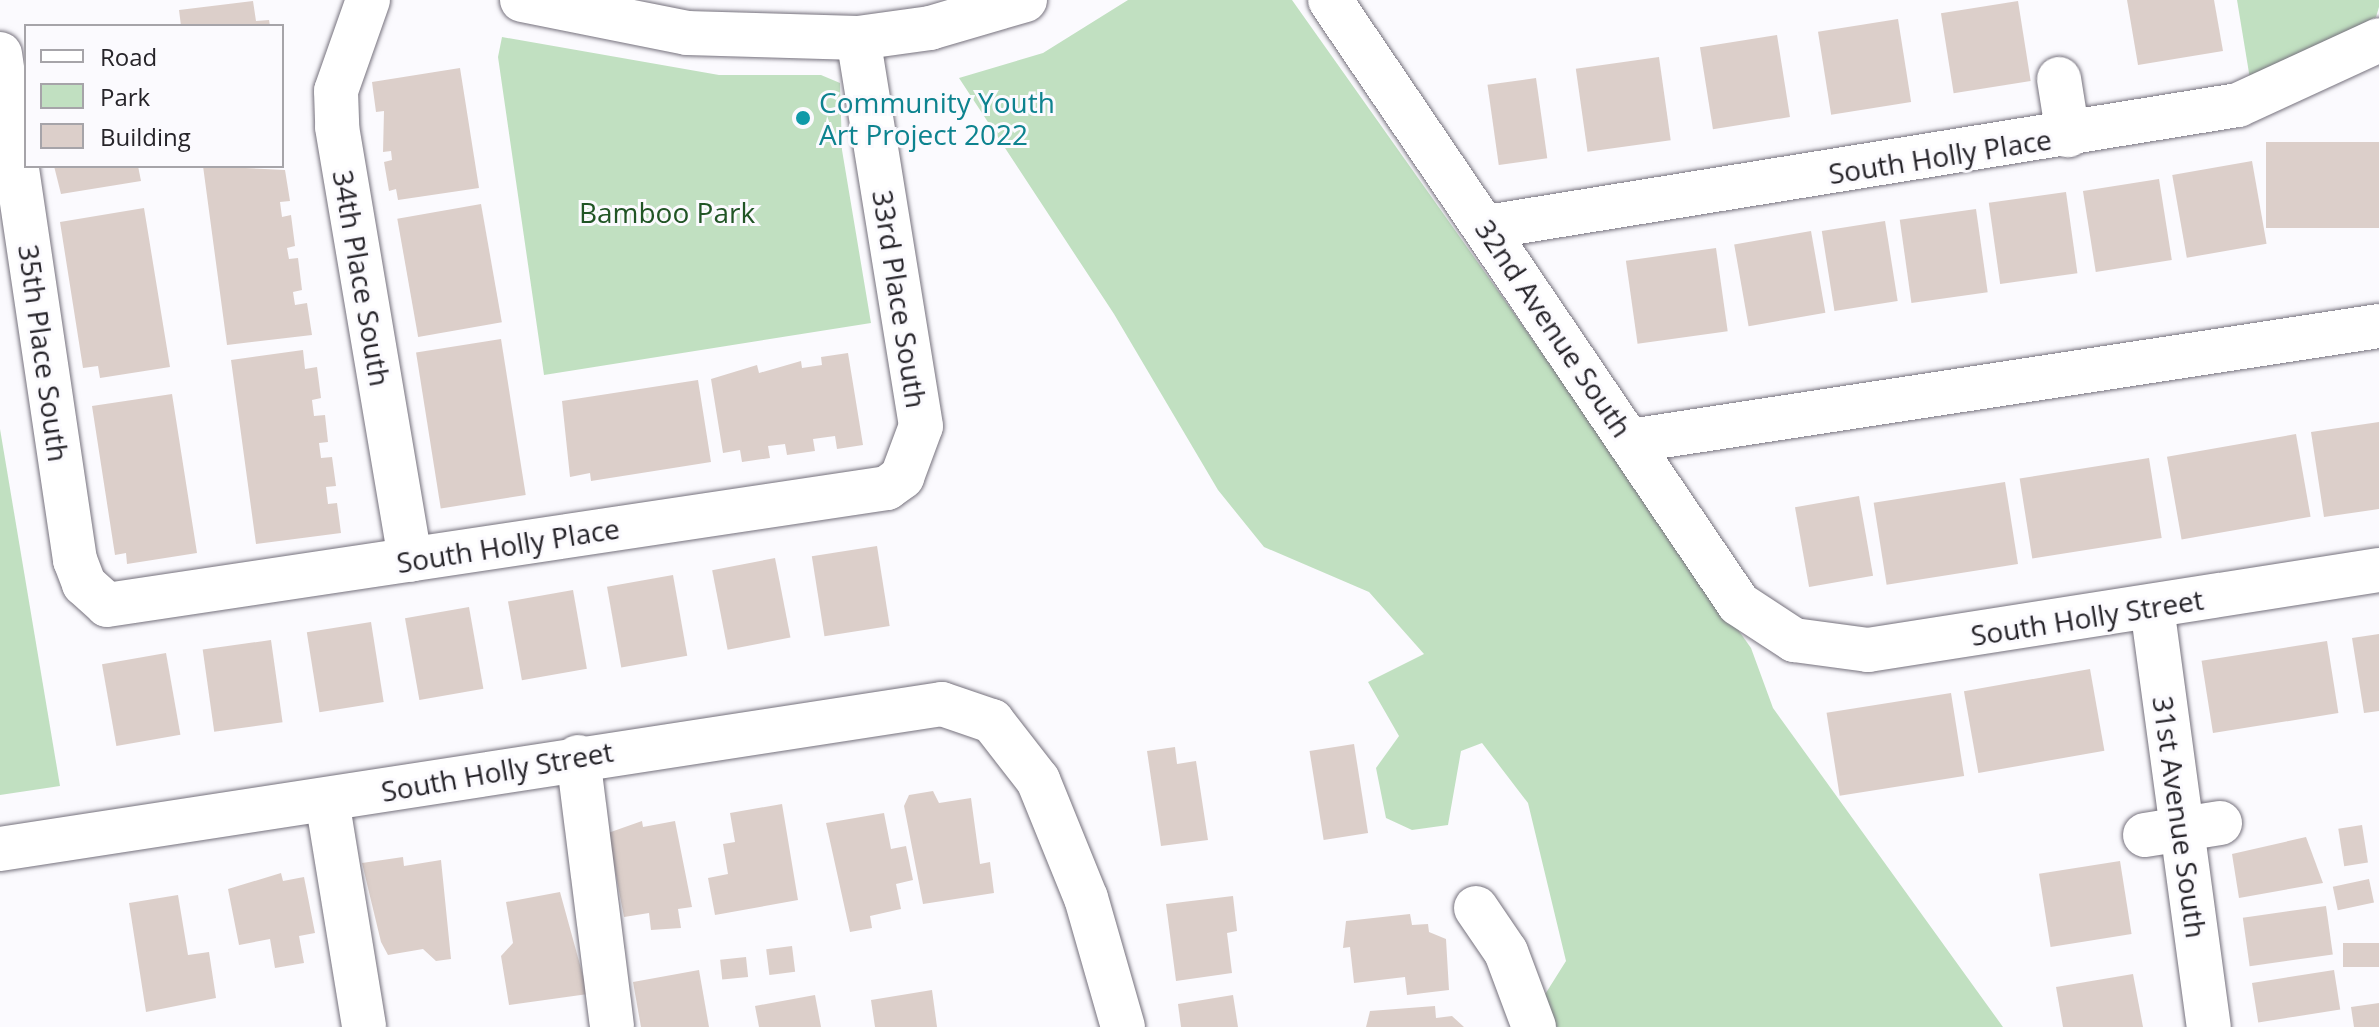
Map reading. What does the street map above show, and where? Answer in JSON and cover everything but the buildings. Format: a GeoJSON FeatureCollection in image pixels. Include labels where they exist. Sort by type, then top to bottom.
{"type":"FeatureCollection","features":[{"type":"Feature","properties":{"kind":"street","name":"34th Place South"},"geometry":{"type":"LineString","coordinates":[[368,0],[336,91],[337,127],[410,560]]}},
{"type":"Feature","properties":{"kind":"street"},"geometry":{"type":"LineString","coordinates":[[523,0],[687,33],[858,38],[930,28],[1025,0]]}},
{"type":"Feature","properties":{"kind":"street","name":"32nd Avenue South"},"geometry":{"type":"LineString","coordinates":[[1330,0],[1487,227],[1739,604],[1794,640]]}},
{"type":"Feature","properties":{"kind":"street","name":"33rd Place South"},"geometry":{"type":"LineString","coordinates":[[858,38],[921,426],[912,463]]}},
{"type":"Feature","properties":{"kind":"street","name":"South Holly Place"},"geometry":{"type":"LineString","coordinates":[[1487,227],[2238,105],[2379,40]]}},
{"type":"Feature","properties":{"kind":"street","name":"35th Place South"},"geometry":{"type":"LineString","coordinates":[[0,54],[75,560],[96,598]]}},
{"type":"Feature","properties":{"kind":"street"},"geometry":{"type":"LineString","coordinates":[[2059,79],[2068,135]]}},
{"type":"Feature","properties":{"kind":"street"},"geometry":{"type":"LineString","coordinates":[[1630,441],[2379,326]]}},
{"type":"Feature","properties":{"kind":"street","name":"South Holly Place"},"geometry":{"type":"LineString","coordinates":[[96,598],[133,604],[887,488],[912,463]]}},
{"type":"Feature","properties":{"kind":"street","name":"South Holly Street"},"geometry":{"type":"LineString","coordinates":[[1794,640],[1868,650],[2379,570]]}},
{"type":"Feature","properties":{"kind":"street","name":"31st Avenue South"},"geometry":{"type":"LineString","coordinates":[[2152,607],[2209,1027]]}},
{"type":"Feature","properties":{"kind":"street","name":"South Holly Street"},"geometry":{"type":"LineString","coordinates":[[0,849],[327,800],[901,706],[942,704],[992,721],[1038,780],[1086,898],[1123,1027]]}},
{"type":"Feature","properties":{"kind":"street"},"geometry":{"type":"LineString","coordinates":[[578,757],[612,1027]]}},
{"type":"Feature","properties":{"kind":"street"},"geometry":{"type":"LineString","coordinates":[[327,800],[364,1027]]}},
{"type":"Feature","properties":{"kind":"street"},"geometry":{"type":"LineString","coordinates":[[1476,908],[1506,952],[1534,1027]]}},
{"type":"Feature","properties":{"kind":"green space"},"geometry":{"type":"Polygon","coordinates":[[[1128,0],[1292,0],[1751,648],[1773,708],[2003,1027],[1557,1027],[1544,996],[1566,961],[1528,803],[1482,743],[1461,751],[1448,825],[1412,830],[1386,818],[1376,768],[1399,736],[1368,682],[1424,654],[1369,592],[1264,547],[1218,490],[1114,314],[959,78],[1043,53],[1128,0]]]}},
{"type":"Feature","properties":{"kind":"green space"},"geometry":{"type":"Polygon","coordinates":[[[2237,0],[2379,0],[2379,7],[2376,17],[2250,79],[2237,0]]]}},
{"type":"Feature","properties":{"kind":"green space","name":"Bamboo Park"},"geometry":{"type":"Polygon","coordinates":[[[502,37],[719,75],[821,75],[840,83],[842,150],[871,323],[544,375],[498,57],[502,37]]]}},
{"type":"Feature","properties":{"kind":"green space"},"geometry":{"type":"Polygon","coordinates":[[[0,429],[60,786],[0,795],[0,429]]]}},
{"type":"Feature","properties":{"kind":"place","name":"Community Youth Art Project 2022"},"geometry":{"type":"Point","coordinates":[803,118]}}]}
